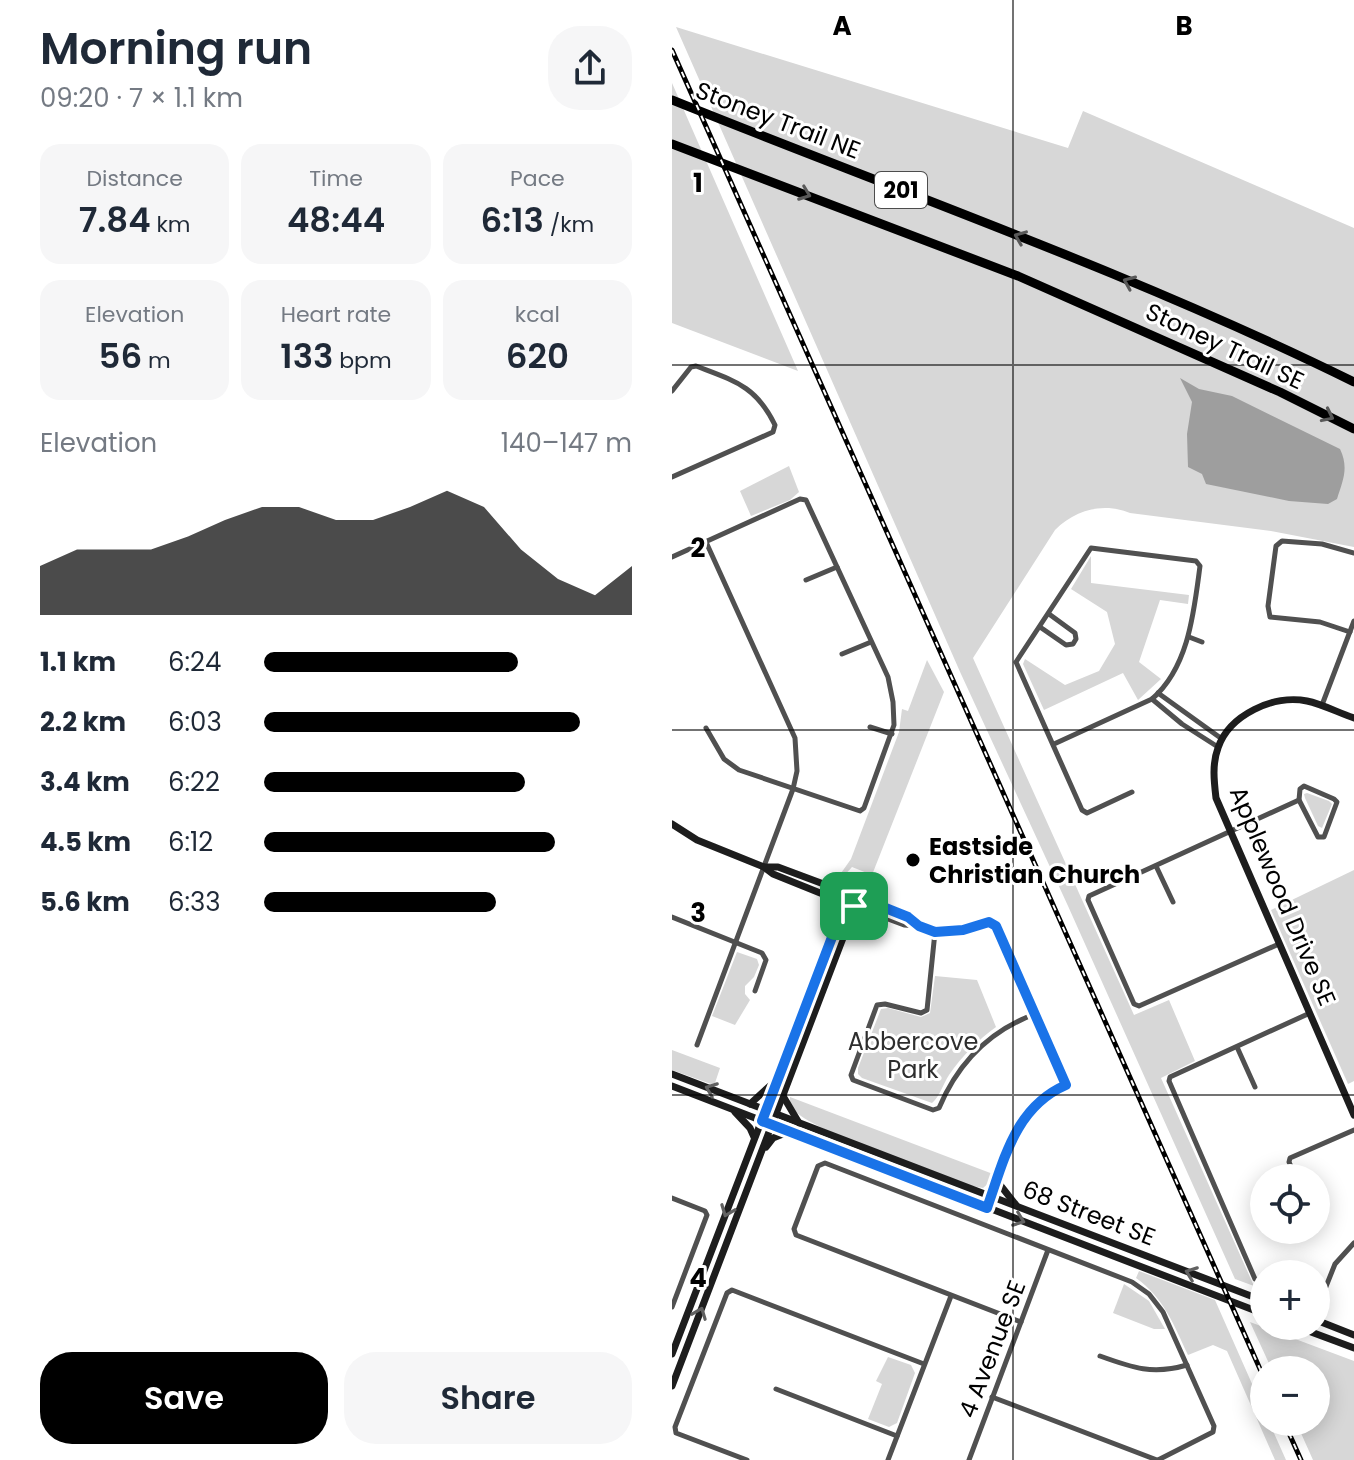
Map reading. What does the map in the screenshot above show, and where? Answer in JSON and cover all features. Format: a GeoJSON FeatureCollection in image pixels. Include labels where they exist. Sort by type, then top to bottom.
{"type":"FeatureCollection","features":[{"type":"Feature","properties":{"kind":"highway","name":"Stoney Trail NE"},"geometry":{"type":"LineString","coordinates":[[672,100],[1092,266]]}},
{"type":"Feature","properties":{"kind":"highway","name":"Stoney Trail SE"},"geometry":{"type":"LineString","coordinates":[[672,144],[1079,301],[1354,429]]}},
{"type":"Feature","properties":{"kind":"highway","name":"Stoney Trail SE"},"geometry":{"type":"LineString","coordinates":[[1092,266],[1293,352],[1354,382]]}},
{"type":"Feature","properties":{"kind":"main road"},"geometry":{"type":"LineString","coordinates":[[1220,743],[1238,721],[1260,707],[1290,700],[1307,700],[1354,718]]}},
{"type":"Feature","properties":{"kind":"main road","name":"Applewood Drive SE"},"geometry":{"type":"LineString","coordinates":[[1220,743],[1214,782],[1216,798],[1354,1115]]}},
{"type":"Feature","properties":{"kind":"main road"},"geometry":{"type":"LineString","coordinates":[[672,824],[697,840],[845,903]]}},
{"type":"Feature","properties":{"kind":"main road"},"geometry":{"type":"LineString","coordinates":[[764,867],[778,867],[853,895]]}},
{"type":"Feature","properties":{"kind":"main road"},"geometry":{"type":"LineString","coordinates":[[672,1354],[845,903],[853,895]]}},
{"type":"Feature","properties":{"kind":"main road"},"geometry":{"type":"LineString","coordinates":[[672,1386],[843,938],[854,906],[853,895]]}},
{"type":"Feature","properties":{"kind":"main road"},"geometry":{"type":"LineString","coordinates":[[843,938],[853,926],[872,913]]}},
{"type":"Feature","properties":{"kind":"main road","name":"68 Street SE"},"geometry":{"type":"LineString","coordinates":[[672,1074],[1250,1296]]}},
{"type":"Feature","properties":{"kind":"main road"},"geometry":{"type":"LineString","coordinates":[[750,1104],[760,1098],[778,1078]]}},
{"type":"Feature","properties":{"kind":"main road","name":"68 Street SE"},"geometry":{"type":"LineString","coordinates":[[672,1086],[1250,1309]]}},
{"type":"Feature","properties":{"kind":"main road"},"geometry":{"type":"LineString","coordinates":[[783,1096],[801,1124]]}},
{"type":"Feature","properties":{"kind":"main road"},"geometry":{"type":"LineString","coordinates":[[731,1108],[744,1120],[755,1138]]}},
{"type":"Feature","properties":{"kind":"main road"},"geometry":{"type":"LineString","coordinates":[[762,1152],[773,1138],[789,1132]]}},
{"type":"Feature","properties":{"kind":"main road"},"geometry":{"type":"LineString","coordinates":[[997,1181],[1017,1207]]}},
{"type":"Feature","properties":{"kind":"main road"},"geometry":{"type":"LineString","coordinates":[[1330,1326],[1354,1335]]}},
{"type":"Feature","properties":{"kind":"main road"},"geometry":{"type":"LineString","coordinates":[[1330,1339],[1354,1348]]}},
{"type":"Feature","properties":{"kind":"street"},"geometry":{"type":"LineString","coordinates":[[672,391],[691,367],[696,366],[741,383],[765,405],[775,425],[773,432],[672,476]]}},
{"type":"Feature","properties":{"kind":"street"},"geometry":{"type":"LineString","coordinates":[[672,557],[800,499],[806,500],[888,677],[893,702],[892,734],[864,808],[860,811],[739,770],[724,759],[706,728]]}},
{"type":"Feature","properties":{"kind":"street"},"geometry":{"type":"LineString","coordinates":[[1350,632],[1320,622],[1270,617],[1268,606],[1276,546],[1282,541],[1322,544],[1354,553]]}},
{"type":"Feature","properties":{"kind":"street"},"geometry":{"type":"LineString","coordinates":[[697,1045],[737,943],[797,771],[795,738],[706,542]]}},
{"type":"Feature","properties":{"kind":"street"},"geometry":{"type":"LineString","coordinates":[[1054,744],[1152,699],[1158,693],[1174,670],[1189,637],[1200,566],[1196,561],[1091,548],[1016,662],[1082,810],[1087,813],[1132,792]]}},
{"type":"Feature","properties":{"kind":"street"},"geometry":{"type":"LineString","coordinates":[[806,580],[837,567]]}},
{"type":"Feature","properties":{"kind":"street"},"geometry":{"type":"LineString","coordinates":[[1040,627],[1066,645],[1073,644],[1075,633],[1049,614]]}},
{"type":"Feature","properties":{"kind":"street"},"geometry":{"type":"LineString","coordinates":[[1321,706],[1354,621]]}},
{"type":"Feature","properties":{"kind":"street"},"geometry":{"type":"LineString","coordinates":[[1189,637],[1202,642]]}},
{"type":"Feature","properties":{"kind":"street"},"geometry":{"type":"LineString","coordinates":[[842,654],[871,641]]}},
{"type":"Feature","properties":{"kind":"street"},"geometry":{"type":"LineString","coordinates":[[1158,693],[1220,743]]}},
{"type":"Feature","properties":{"kind":"street"},"geometry":{"type":"LineString","coordinates":[[1152,699],[1182,724],[1220,743]]}},
{"type":"Feature","properties":{"kind":"street"},"geometry":{"type":"LineString","coordinates":[[1182,724],[1188,717]]}},
{"type":"Feature","properties":{"kind":"street"},"geometry":{"type":"LineString","coordinates":[[870,727],[892,734]]}},
{"type":"Feature","properties":{"kind":"street"},"geometry":{"type":"LineString","coordinates":[[1304,786],[1337,802],[1324,837],[1318,837],[1299,800],[1300,789],[1304,786]]}},
{"type":"Feature","properties":{"kind":"street"},"geometry":{"type":"LineString","coordinates":[[1279,944],[1139,1006],[1134,1004],[1088,900],[1089,896],[1299,800]]}},
{"type":"Feature","properties":{"kind":"street"},"geometry":{"type":"LineString","coordinates":[[1156,866],[1173,902]]}},
{"type":"Feature","properties":{"kind":"street"},"geometry":{"type":"LineString","coordinates":[[853,895],[908,917],[919,926]]}},
{"type":"Feature","properties":{"kind":"street"},"geometry":{"type":"LineString","coordinates":[[845,903],[904,925],[935,932],[963,930],[989,922],[996,926],[1066,1085],[1049,1093],[1028,1112],[1018,1127],[987,1208]]}},
{"type":"Feature","properties":{"kind":"street"},"geometry":{"type":"LineString","coordinates":[[672,917],[762,953],[766,960],[755,991]]}},
{"type":"Feature","properties":{"kind":"street"},"geometry":{"type":"LineString","coordinates":[[935,932],[927,1010],[921,1013],[885,1004],[877,1005],[851,1075],[853,1080],[933,1110],[939,1108],[964,1063],[983,1043],[1017,1021],[1035,1014]]}},
{"type":"Feature","properties":{"kind":"street"},"geometry":{"type":"LineString","coordinates":[[1250,1267],[1169,1081],[1170,1077],[1310,1013]]}},
{"type":"Feature","properties":{"kind":"street"},"geometry":{"type":"LineString","coordinates":[[1237,1047],[1255,1087]]}},
{"type":"Feature","properties":{"kind":"street"},"geometry":{"type":"LineString","coordinates":[[1290,1164],[1290,1158],[1354,1130]]}},
{"type":"Feature","properties":{"kind":"street"},"geometry":{"type":"LineString","coordinates":[[992,1397],[1158,1460],[1213,1432],[1214,1426],[1163,1312],[1149,1294],[1132,1282],[825,1163],[818,1166],[794,1229],[796,1235],[1021,1322]]}},
{"type":"Feature","properties":{"kind":"street"},"geometry":{"type":"LineString","coordinates":[[672,1198],[705,1211],[707,1215],[672,1307]]}},
{"type":"Feature","properties":{"kind":"street"},"geometry":{"type":"LineString","coordinates":[[1330,1276],[1335,1264],[1354,1243]]}},
{"type":"Feature","properties":{"kind":"street","name":"4 Avenue SE"},"geometry":{"type":"LineString","coordinates":[[969,1460],[1048,1250]]}},
{"type":"Feature","properties":{"kind":"street"},"geometry":{"type":"LineString","coordinates":[[747,1460],[676,1433],[675,1427],[727,1293],[732,1290],[924,1364]]}},
{"type":"Feature","properties":{"kind":"street"},"geometry":{"type":"LineString","coordinates":[[888,1460],[951,1296]]}},
{"type":"Feature","properties":{"kind":"street"},"geometry":{"type":"LineString","coordinates":[[1100,1356],[1135,1368],[1165,1371],[1187,1365]]}},
{"type":"Feature","properties":{"kind":"street"},"geometry":{"type":"LineString","coordinates":[[776,1389],[897,1436]]}},
{"type":"Feature","properties":{"kind":"green space"},"geometry":{"type":"Polygon","coordinates":[[[676,27],[1068,148],[1083,111],[1354,228],[1354,547],[1271,531],[1110,508],[1090,510],[1071,517],[1055,530],[973,658],[1134,1015],[1169,1000],[1195,1061],[1161,1078],[1250,1277],[1250,1285],[1235,1279],[961,674],[676,27]]]}},
{"type":"Feature","properties":{"kind":"green space"},"geometry":{"type":"Polygon","coordinates":[[[672,83],[798,371],[672,323],[672,83]]]}},
{"type":"Feature","properties":{"kind":"green space"},"geometry":{"type":"Polygon","coordinates":[[[789,466],[799,492],[790,500],[751,516],[740,491],[789,466]]]}},
{"type":"Feature","properties":{"kind":"green space"},"geometry":{"type":"Polygon","coordinates":[[[1091,556],[1091,583],[1189,595],[1188,604],[1160,600],[1139,662],[1161,679],[1138,700],[1123,673],[1044,710],[1023,664],[1025,659],[1065,685],[1099,671],[1115,644],[1107,612],[1071,589],[1091,556]]]}},
{"type":"Feature","properties":{"kind":"green space"},"geometry":{"type":"Polygon","coordinates":[[[927,660],[944,692],[872,875],[852,867],[841,879],[839,876],[851,859],[899,732],[902,709],[908,711],[927,660]]]}},
{"type":"Feature","properties":{"kind":"green space"},"geometry":{"type":"Polygon","coordinates":[[[1304,794],[1332,804],[1322,828],[1318,826],[1305,798],[1304,794]]]}},
{"type":"Feature","properties":{"kind":"green space"},"geometry":{"type":"Polygon","coordinates":[[[1354,870],[1354,1081],[1348,1084],[1271,910],[1354,870]]]}},
{"type":"Feature","properties":{"kind":"green space"},"geometry":{"type":"Polygon","coordinates":[[[737,952],[757,959],[759,965],[754,977],[745,986],[745,994],[750,1000],[735,1025],[712,1016],[737,952]]]}},
{"type":"Feature","properties":{"kind":"green space","name":"Abbercove Park"},"geometry":{"type":"Polygon","coordinates":[[[935,976],[977,980],[996,1027],[959,1061],[932,1103],[862,1078],[858,1068],[881,1009],[921,1017],[930,1013],[935,976]]]}},
{"type":"Feature","properties":{"kind":"green space"},"geometry":{"type":"Polygon","coordinates":[[[672,1050],[720,1068],[715,1083],[672,1070],[672,1050]]]}},
{"type":"Feature","properties":{"kind":"green space"},"geometry":{"type":"Polygon","coordinates":[[[790,1097],[993,1174],[990,1182],[983,1188],[972,1186],[849,1140],[805,1118],[792,1107],[790,1097]]]}},
{"type":"Feature","properties":{"kind":"green space"},"geometry":{"type":"Polygon","coordinates":[[[1139,1271],[1215,1300],[1250,1379],[1250,1403],[1227,1351],[1213,1345],[1188,1355],[1161,1303],[1136,1278],[1139,1271]]]}},
{"type":"Feature","properties":{"kind":"green space"},"geometry":{"type":"Polygon","coordinates":[[[1124,1284],[1149,1301],[1165,1329],[1154,1329],[1113,1313],[1124,1284]]]}},
{"type":"Feature","properties":{"kind":"green space"},"geometry":{"type":"Polygon","coordinates":[[[1258,1340],[1298,1340],[1354,1361],[1354,1460],[1313,1460],[1302,1436],[1330,1436],[1330,1356],[1266,1356],[1258,1340]]]}},
{"type":"Feature","properties":{"kind":"green space"},"geometry":{"type":"Polygon","coordinates":[[[888,1357],[911,1365],[915,1373],[897,1423],[889,1427],[868,1419],[882,1384],[876,1381],[888,1357]]]}},
{"type":"Feature","properties":{"kind":"green space"},"geometry":{"type":"Polygon","coordinates":[[[1264,1436],[1275,1436],[1286,1460],[1275,1460],[1264,1436]]]}},
{"type":"Feature","properties":{"kind":"shaded area"},"geometry":{"type":"Polygon","coordinates":[[[1180,378],[1199,389],[1232,396],[1340,449],[1345,468],[1337,499],[1328,504],[1289,501],[1206,484],[1202,474],[1188,467],[1187,434],[1192,402],[1180,378]]]}},
{"type":"Feature","properties":{"kind":"railway"},"geometry":{"type":"LineString","coordinates":[[672,50],[1254,1356]]}},
{"type":"Feature","properties":{"kind":"railway"},"geometry":{"type":"LineString","coordinates":[[1290,1436],[1301,1460]]}},
{"type":"Feature","properties":{"kind":"place","name":"Eastside Christian Church"},"geometry":{"type":"Point","coordinates":[913,860]}},
{"type":"Feature","properties":{"kind":"route"},"geometry":{"type":"LineString","coordinates":[[853,895],[908,917],[919,926],[935,932],[963,930],[989,922],[996,926],[1011,958],[1066,1085],[1035,1103],[1018,1127],[987,1208],[762,1121],[845,903],[854,906],[853,895]]}}]}
